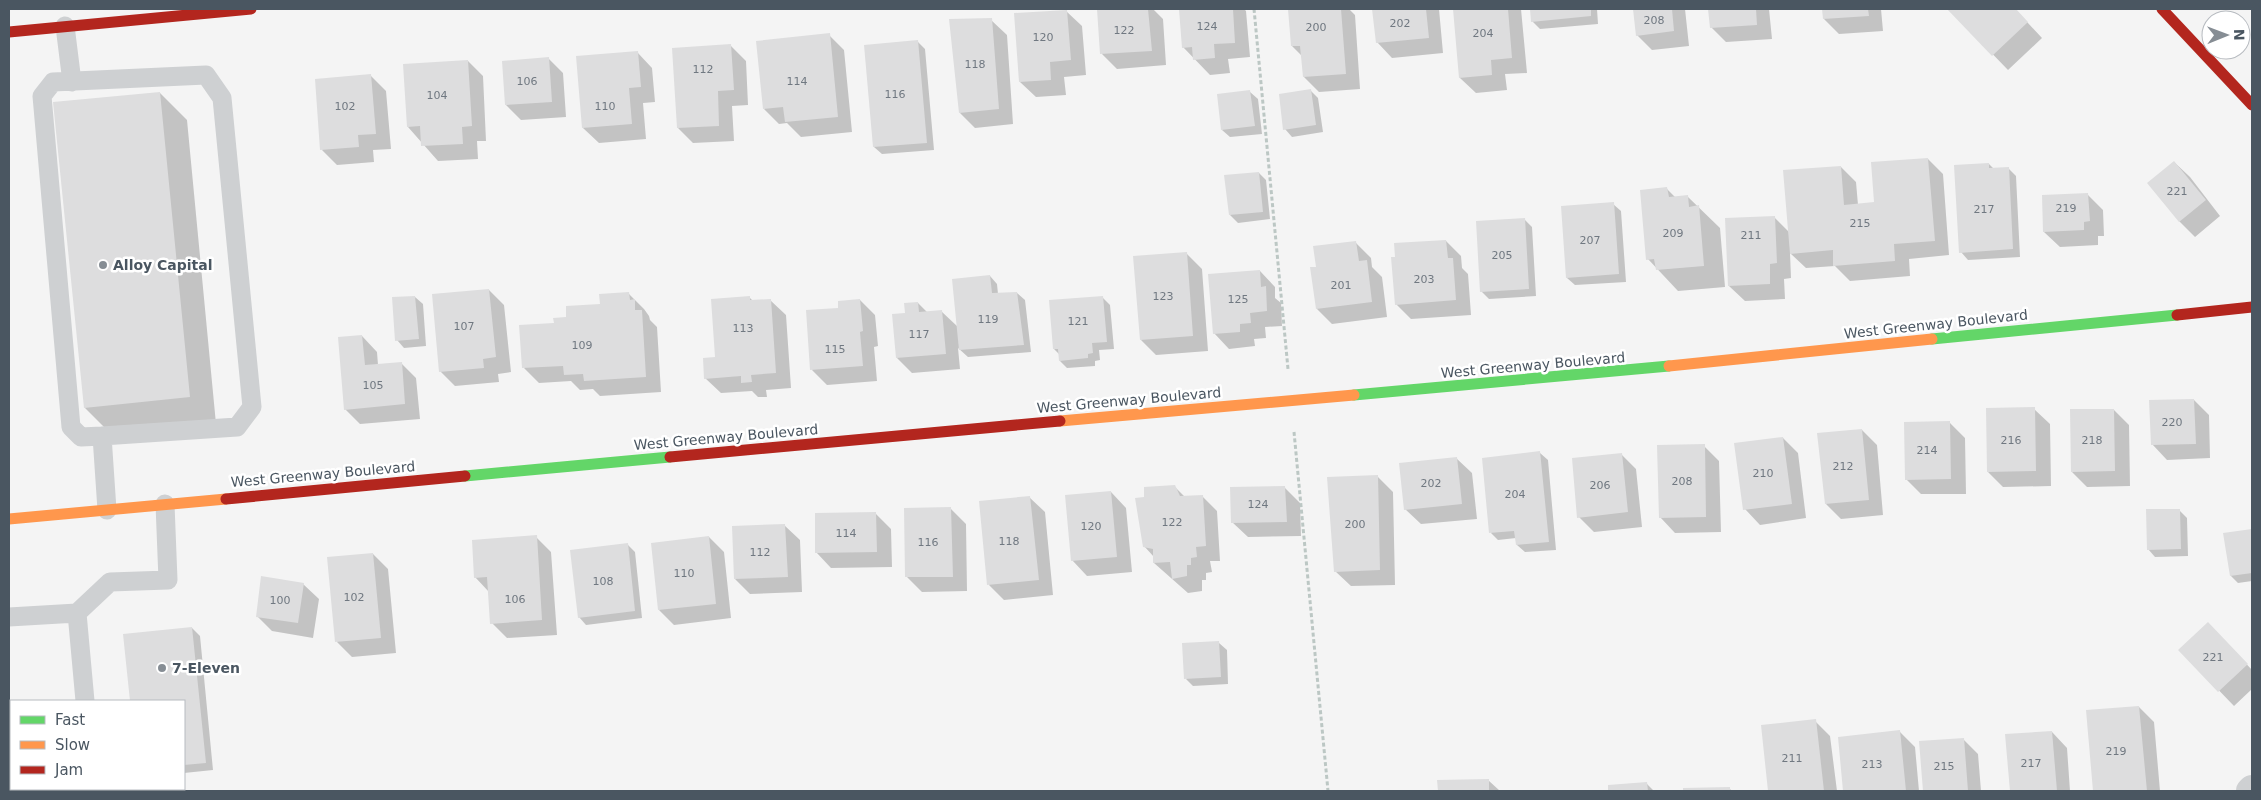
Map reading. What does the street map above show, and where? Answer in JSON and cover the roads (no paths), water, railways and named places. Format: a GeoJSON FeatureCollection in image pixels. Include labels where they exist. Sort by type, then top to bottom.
{"type":"FeatureCollection","features":[{"type":"Feature","properties":{"kind":"street"},"geometry":{"type":"LineString","coordinates":[[9,32],[251,9]]}},
{"type":"Feature","properties":{"kind":"street"},"geometry":{"type":"LineString","coordinates":[[2162,9],[2252,105]]}},
{"type":"Feature","properties":{"kind":"street","name":"West Greenway Boulevard"},"geometry":{"type":"LineString","coordinates":[[9,519],[1091,418],[1552,378],[2252,307]]}},
{"type":"Feature","properties":{"kind":"lane"},"geometry":{"type":"LineString","coordinates":[[66,26],[72,82]]}},
{"type":"Feature","properties":{"kind":"lane"},"geometry":{"type":"LineString","coordinates":[[206,75],[222,98],[252,407],[237,428],[102,436],[81,437],[71,427],[42,96],[53,82],[206,75]]}},
{"type":"Feature","properties":{"kind":"lane"},"geometry":{"type":"LineString","coordinates":[[102,436],[107,510]]}},
{"type":"Feature","properties":{"kind":"lane"},"geometry":{"type":"LineString","coordinates":[[9,617],[77,613],[110,582],[168,580],[165,504]]}},
{"type":"Feature","properties":{"kind":"lane"},"geometry":{"type":"LineString","coordinates":[[77,613],[85,700]]}},
{"type":"Feature","properties":{"kind":"place","name":"Alloy Capital"},"geometry":{"type":"Point","coordinates":[103,265]}},
{"type":"Feature","properties":{"kind":"place","name":"7-Eleven"},"geometry":{"type":"Point","coordinates":[162,668]}}]}
